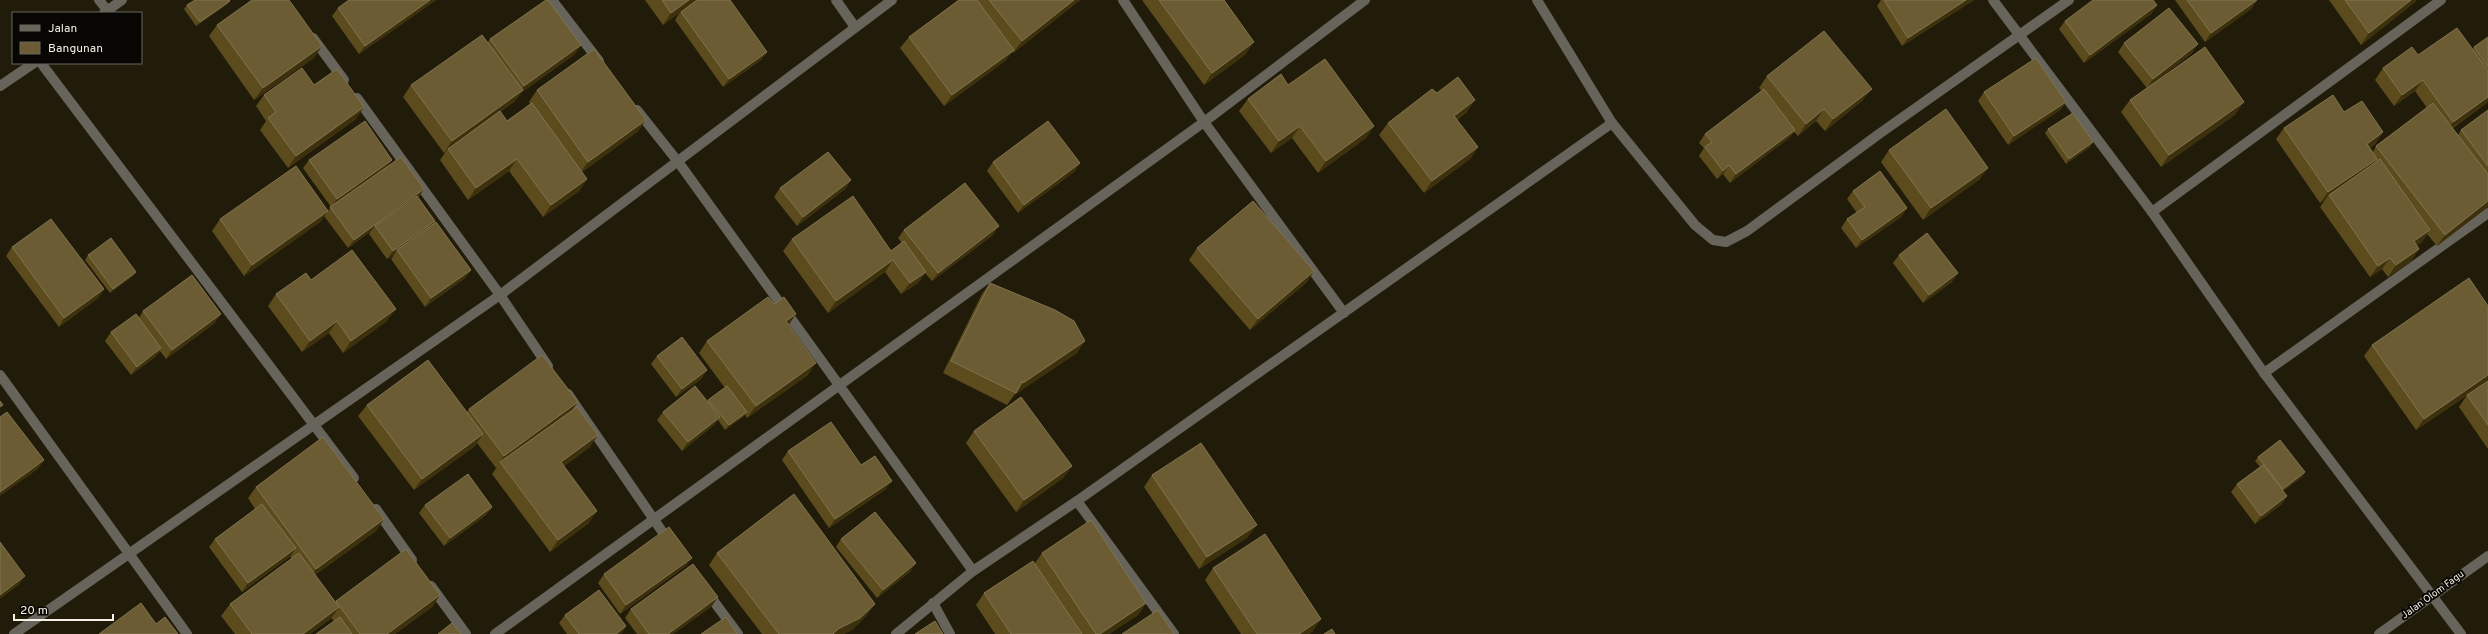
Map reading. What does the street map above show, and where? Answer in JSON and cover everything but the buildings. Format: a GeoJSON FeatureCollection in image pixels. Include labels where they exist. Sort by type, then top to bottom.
{"type":"FeatureCollection","features":[{"type":"Feature","properties":{"kind":"street"},"geometry":{"type":"LineString","coordinates":[[99,0],[106,12],[122,0]]}},
{"type":"Feature","properties":{"kind":"street"},"geometry":{"type":"LineString","coordinates":[[552,0],[606,69]]}},
{"type":"Feature","properties":{"kind":"street"},"geometry":{"type":"LineString","coordinates":[[836,0],[855,27]]}},
{"type":"Feature","properties":{"kind":"street"},"geometry":{"type":"LineString","coordinates":[[14,634],[128,553],[500,295],[679,163],[892,0]]}},
{"type":"Feature","properties":{"kind":"street"},"geometry":{"type":"LineString","coordinates":[[1123,0],[1204,122],[1344,313]]}},
{"type":"Feature","properties":{"kind":"street"},"geometry":{"type":"LineString","coordinates":[[495,634],[654,521],[1204,122],[1365,0]]}},
{"type":"Feature","properties":{"kind":"street"},"geometry":{"type":"LineString","coordinates":[[1538,0],[1612,123],[1695,225],[1713,240],[1726,242],[1747,231],[1879,134],[2069,0]]}},
{"type":"Feature","properties":{"kind":"street"},"geometry":{"type":"LineString","coordinates":[[1993,0],[2021,35],[2152,212],[2264,373],[2461,634]]}},
{"type":"Feature","properties":{"kind":"street"},"geometry":{"type":"LineString","coordinates":[[2152,212],[2441,0]]}},
{"type":"Feature","properties":{"kind":"street"},"geometry":{"type":"LineString","coordinates":[[309,32],[500,295],[553,373]]}},
{"type":"Feature","properties":{"kind":"street"},"geometry":{"type":"LineString","coordinates":[[0,86],[33,64]]}},
{"type":"Feature","properties":{"kind":"street"},"geometry":{"type":"LineString","coordinates":[[42,64],[315,424],[361,488]]}},
{"type":"Feature","properties":{"kind":"street"},"geometry":{"type":"LineString","coordinates":[[630,100],[679,163],[973,571]]}},
{"type":"Feature","properties":{"kind":"street"},"geometry":{"type":"LineString","coordinates":[[896,634],[973,571],[1077,501],[1612,123]]}},
{"type":"Feature","properties":{"kind":"street"},"geometry":{"type":"LineString","coordinates":[[2264,373],[2488,213]]}},
{"type":"Feature","properties":{"kind":"street"},"geometry":{"type":"LineString","coordinates":[[0,375],[187,634]]}},
{"type":"Feature","properties":{"kind":"street"},"geometry":{"type":"LineString","coordinates":[[562,386],[677,553]]}},
{"type":"Feature","properties":{"kind":"street"},"geometry":{"type":"LineString","coordinates":[[370,500],[466,634]]}},
{"type":"Feature","properties":{"kind":"street"},"geometry":{"type":"LineString","coordinates":[[1077,501],[1174,634]]}},
{"type":"Feature","properties":{"kind":"street","name":"Jalan Olom Fagu"},"geometry":{"type":"LineString","coordinates":[[2379,634],[2488,556]]}},
{"type":"Feature","properties":{"kind":"street"},"geometry":{"type":"LineString","coordinates":[[700,584],[738,634]]}},
{"type":"Feature","properties":{"kind":"street"},"geometry":{"type":"LineString","coordinates":[[932,603],[950,634]]}}]}
